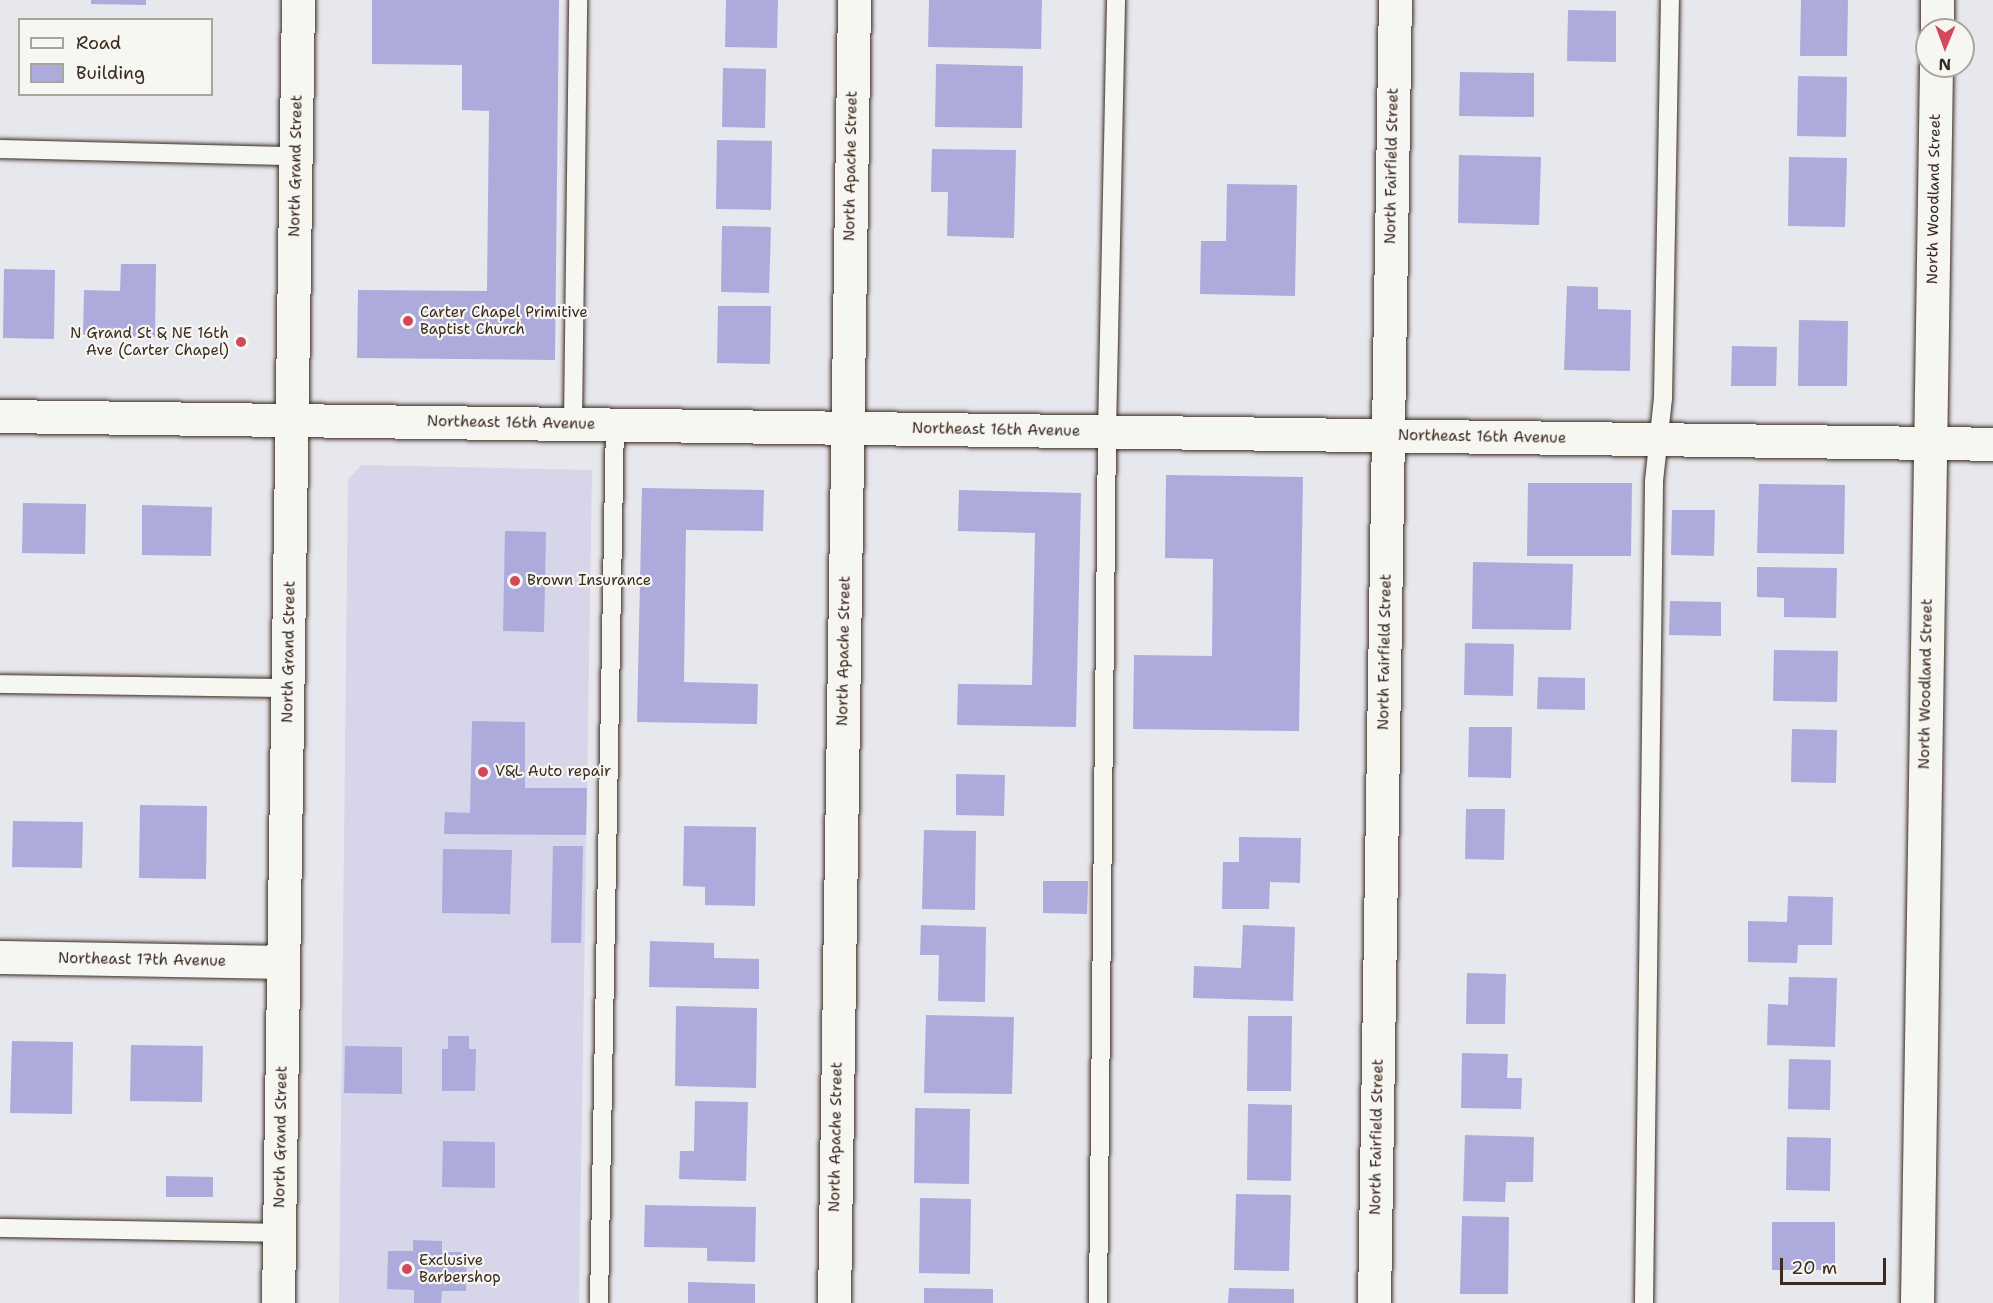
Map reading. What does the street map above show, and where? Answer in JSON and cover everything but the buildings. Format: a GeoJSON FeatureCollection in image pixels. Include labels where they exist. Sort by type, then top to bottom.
{"type":"FeatureCollection","features":[{"type":"Feature","properties":{"kind":"street","name":"North Grand Street"},"geometry":{"type":"LineString","coordinates":[[278,1303],[298,0]]}},
{"type":"Feature","properties":{"kind":"street","name":"North Apache Street"},"geometry":{"type":"LineString","coordinates":[[834,1303],[854,0]]}},
{"type":"Feature","properties":{"kind":"street","name":"North Fairfield Street"},"geometry":{"type":"LineString","coordinates":[[1374,1303],[1395,0]]}},
{"type":"Feature","properties":{"kind":"street"},"geometry":{"type":"LineString","coordinates":[[1937,0],[1937,18]]}},
{"type":"Feature","properties":{"kind":"street","name":"North Woodland Street"},"geometry":{"type":"LineString","coordinates":[[1917,1303],[1936,78]]}},
{"type":"Feature","properties":{"kind":"street","name":"Northeast 16th Avenue"},"geometry":{"type":"LineString","coordinates":[[0,417],[1993,444]]}},
{"type":"Feature","properties":{"kind":"street","name":"Northeast 17th Avenue"},"geometry":{"type":"LineString","coordinates":[[0,957],[283,962]]}},
{"type":"Feature","properties":{"kind":"lane"},"geometry":{"type":"LineString","coordinates":[[573,423],[578,0]]}},
{"type":"Feature","properties":{"kind":"lane"},"geometry":{"type":"LineString","coordinates":[[1098,1303],[1107,432],[1116,0]]}},
{"type":"Feature","properties":{"kind":"lane"},"geometry":{"type":"LineString","coordinates":[[1644,1303],[1654,481],[1663,398],[1670,0]]}},
{"type":"Feature","properties":{"kind":"lane"},"geometry":{"type":"LineString","coordinates":[[0,149],[296,156]]}},
{"type":"Feature","properties":{"kind":"lane"},"geometry":{"type":"LineString","coordinates":[[599,1303],[615,424]]}},
{"type":"Feature","properties":{"kind":"lane"},"geometry":{"type":"LineString","coordinates":[[0,684],[288,688]]}},
{"type":"Feature","properties":{"kind":"lane"},"geometry":{"type":"LineString","coordinates":[[0,1228],[279,1233]]}},
{"type":"Feature","properties":{"kind":"shaded area"},"geometry":{"type":"Polygon","coordinates":[[[362,465],[592,470],[579,1303],[339,1303],[348,479],[362,465]]]}},
{"type":"Feature","properties":{"kind":"place","name":"Carter Chapel Primitive Baptist Church"},"geometry":{"type":"Point","coordinates":[408,321]}},
{"type":"Feature","properties":{"kind":"place","name":"N Grand St & NE 16th Ave (Carter Chapel)"},"geometry":{"type":"Point","coordinates":[241,342]}},
{"type":"Feature","properties":{"kind":"place","name":"Brown Insurance"},"geometry":{"type":"Point","coordinates":[515,581]}},
{"type":"Feature","properties":{"kind":"place","name":"V&L Auto repair"},"geometry":{"type":"Point","coordinates":[483,772]}},
{"type":"Feature","properties":{"kind":"place","name":"Exclusive Barbershop"},"geometry":{"type":"Point","coordinates":[407,1269]}}]}
